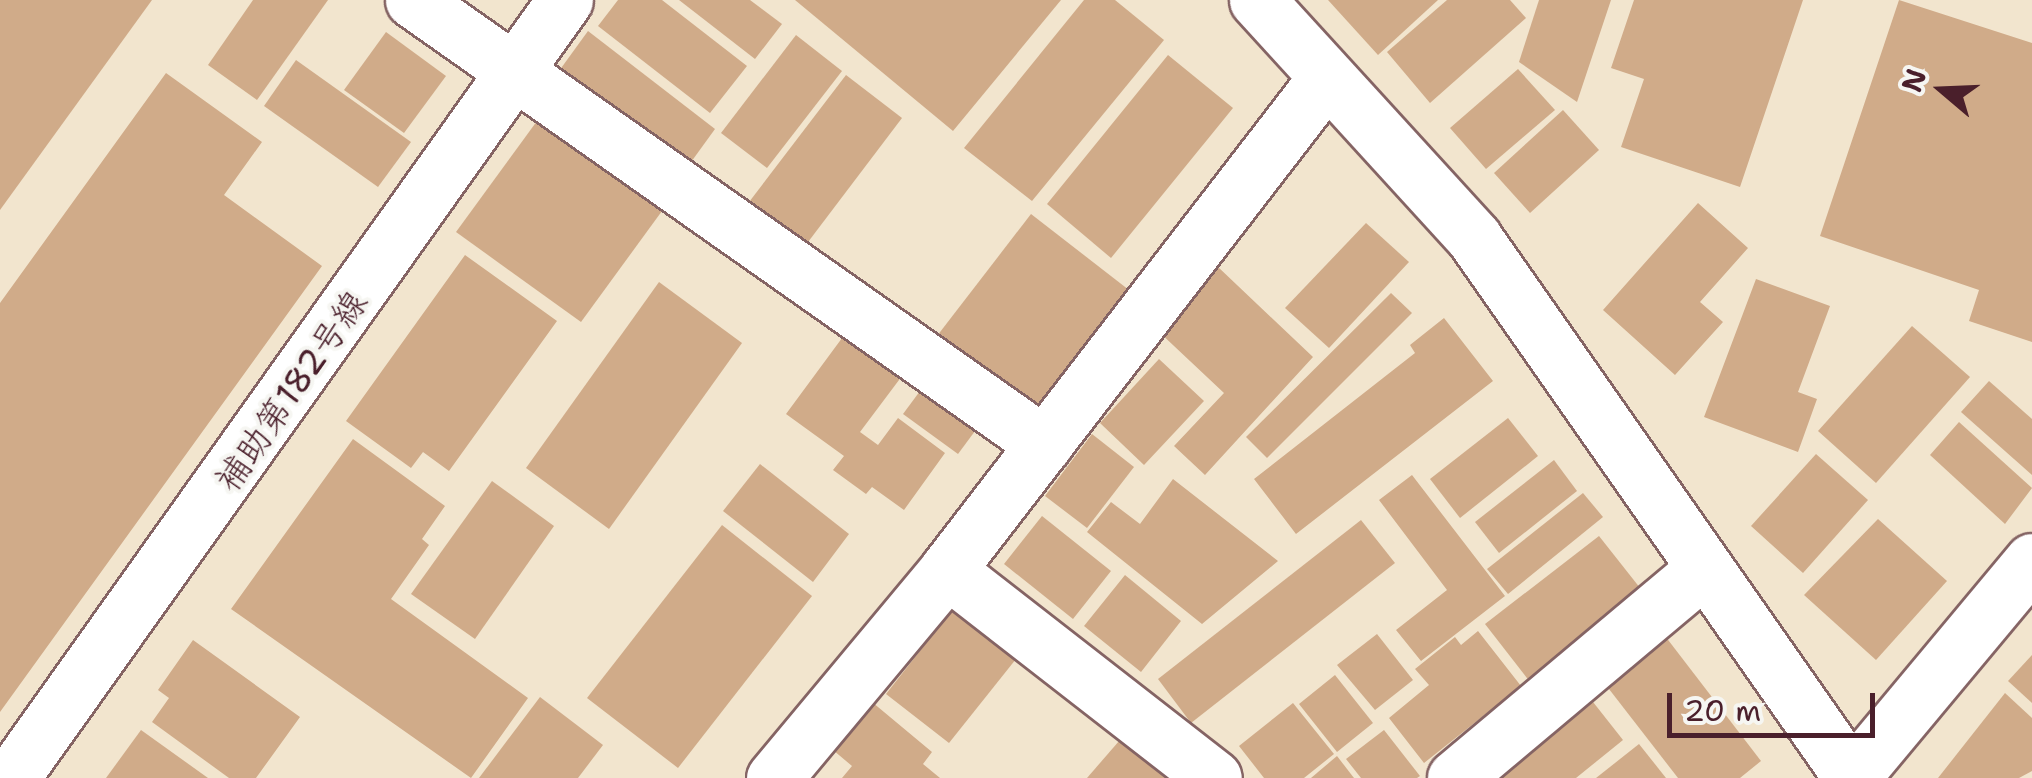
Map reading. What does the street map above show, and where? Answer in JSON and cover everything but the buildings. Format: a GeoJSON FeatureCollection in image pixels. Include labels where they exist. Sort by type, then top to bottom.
{"type":"FeatureCollection","features":[{"type":"Feature","properties":{"kind":"street"},"geometry":{"type":"LineString","coordinates":[[414,0],[1044,444]]}},
{"type":"Feature","properties":{"kind":"street","name":"補助第182号線"},"geometry":{"type":"LineString","coordinates":[[12,778],[565,0]]}},
{"type":"Feature","properties":{"kind":"street"},"geometry":{"type":"LineString","coordinates":[[1276,9],[1326,78],[1474,238],[1851,778],[2032,561]]}},
{"type":"Feature","properties":{"kind":"street"},"geometry":{"type":"LineString","coordinates":[[774,778],[947,570],[1326,78]]}},
{"type":"Feature","properties":{"kind":"street"},"geometry":{"type":"LineString","coordinates":[[1455,778],[1706,568]]}},
{"type":"Feature","properties":{"kind":"street"},"geometry":{"type":"LineString","coordinates":[[947,570],[1214,778]]}}]}
